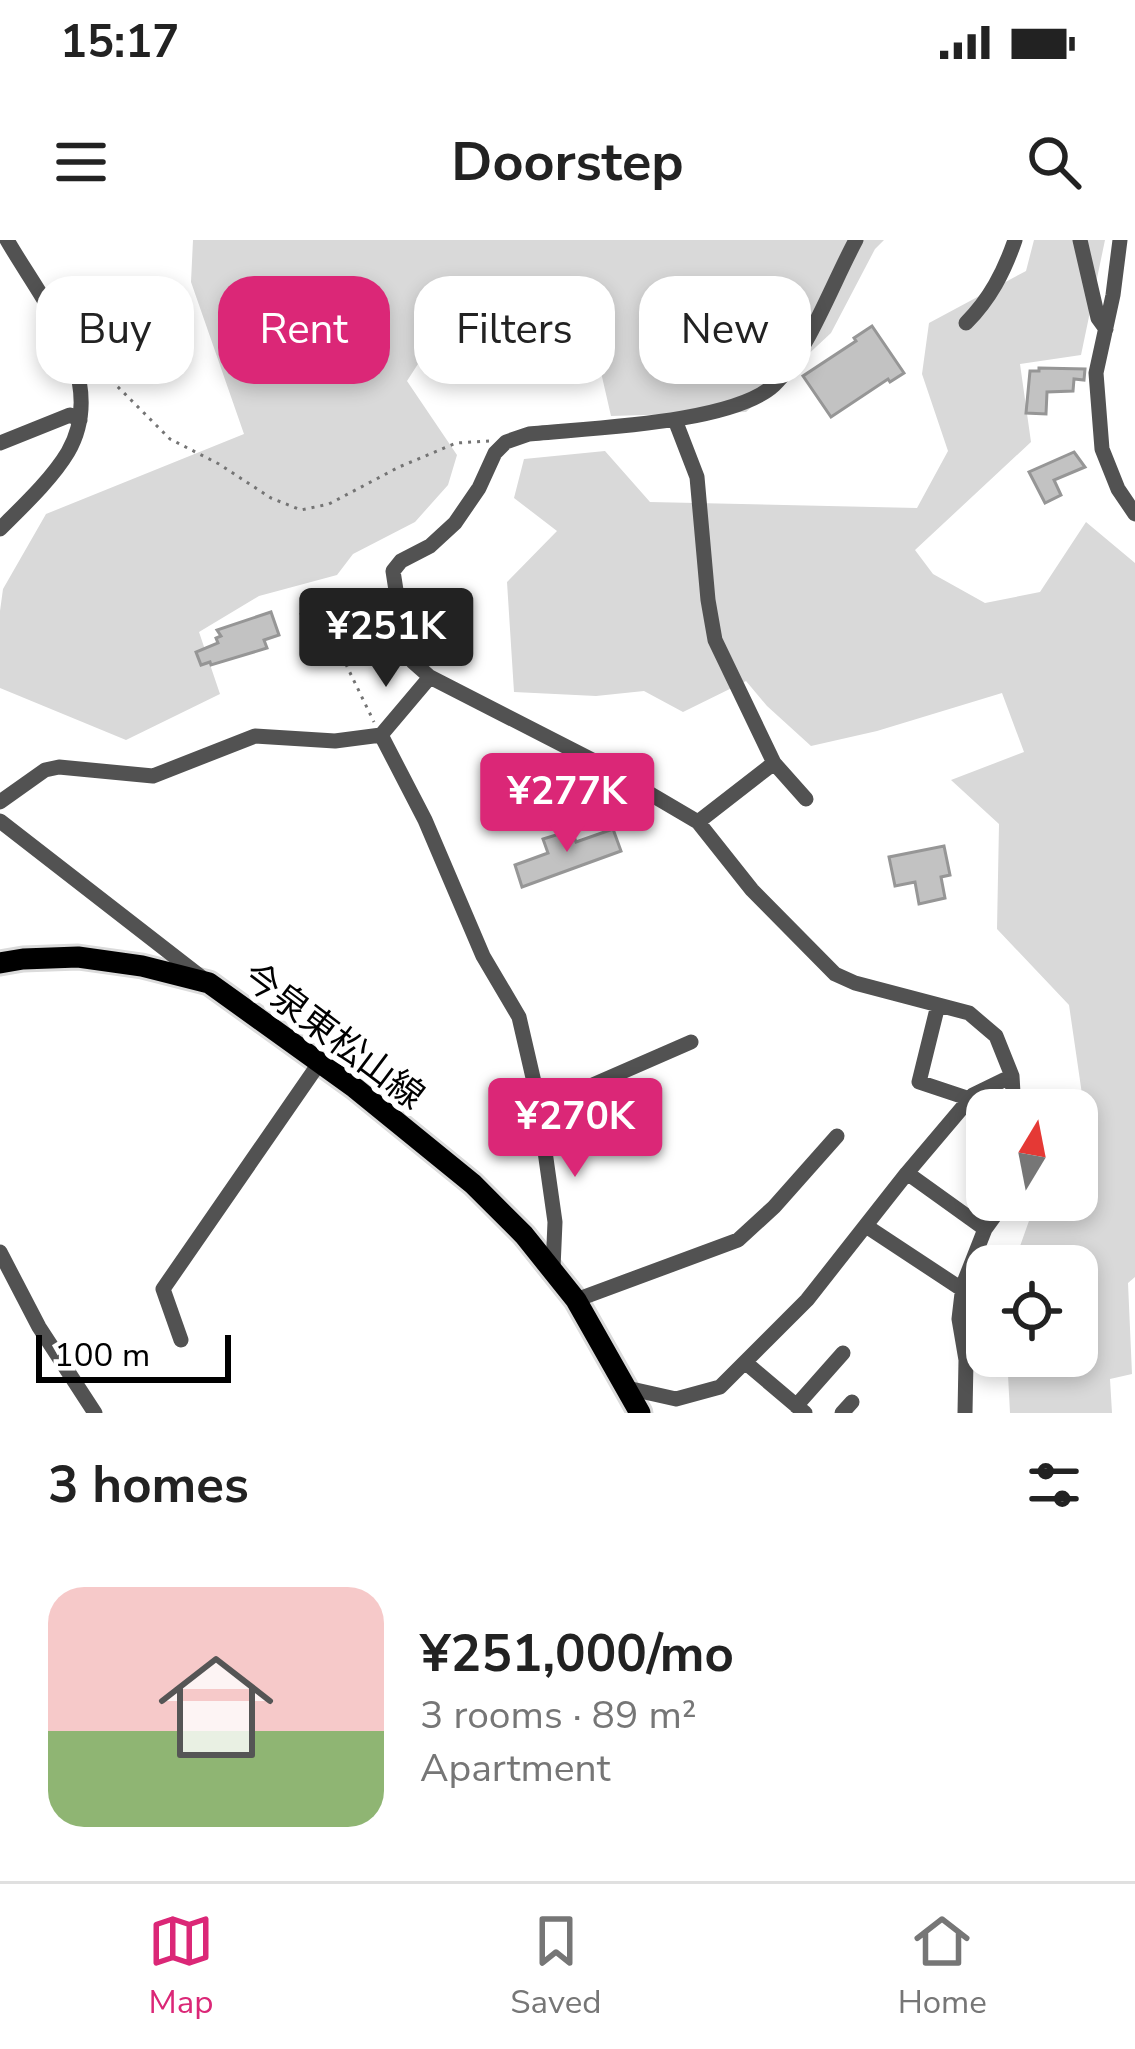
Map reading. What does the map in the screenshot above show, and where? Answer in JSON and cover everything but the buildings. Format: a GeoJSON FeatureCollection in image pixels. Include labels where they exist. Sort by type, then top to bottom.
{"type":"FeatureCollection","features":[{"type":"Feature","properties":{"kind":"main road","name":"今泉東松山線"},"geometry":{"type":"LineString","coordinates":[[0,963],[78,957],[142,966],[209,983],[320,1062],[473,1184],[553,1268],[640,1413]]}},
{"type":"Feature","properties":{"kind":"street"},"geometry":{"type":"LineString","coordinates":[[7,240],[36,289]]}},
{"type":"Feature","properties":{"kind":"street"},"geometry":{"type":"LineString","coordinates":[[856,240],[806,341],[772,387],[757,397],[675,420],[529,434],[495,453],[455,524],[430,546],[401,561],[393,572],[402,629],[413,662],[430,677],[596,761],[698,822],[752,890],[835,974],[969,1013],[996,1036],[1013,1089]]}},
{"type":"Feature","properties":{"kind":"street"},"geometry":{"type":"LineString","coordinates":[[967,323],[985,304],[1015,240]]}},
{"type":"Feature","properties":{"kind":"street"},"geometry":{"type":"LineString","coordinates":[[1080,240],[1098,318],[1106,329]]}},
{"type":"Feature","properties":{"kind":"street"},"geometry":{"type":"LineString","coordinates":[[1120,240],[1096,373],[1102,449],[1118,489],[1135,514]]}},
{"type":"Feature","properties":{"kind":"street"},"geometry":{"type":"LineString","coordinates":[[0,529],[68,452],[80,420],[79,384]]}},
{"type":"Feature","properties":{"kind":"street"},"geometry":{"type":"LineString","coordinates":[[0,443],[70,415],[80,420]]}},
{"type":"Feature","properties":{"kind":"street"},"geometry":{"type":"LineString","coordinates":[[675,420],[698,477],[715,640],[774,763],[806,799]]}},
{"type":"Feature","properties":{"kind":"street"},"geometry":{"type":"LineString","coordinates":[[0,802],[44,770],[58,767],[153,776],[255,736],[335,741],[381,735],[430,677]]}},
{"type":"Feature","properties":{"kind":"street"},"geometry":{"type":"LineString","coordinates":[[381,735],[483,956],[519,1017],[537,1095],[555,1222],[553,1268]]}},
{"type":"Feature","properties":{"kind":"street"},"geometry":{"type":"LineString","coordinates":[[698,822],[774,763]]}},
{"type":"Feature","properties":{"kind":"street"},"geometry":{"type":"LineString","coordinates":[[0,820],[209,983]]}},
{"type":"Feature","properties":{"kind":"street"},"geometry":{"type":"LineString","coordinates":[[938,1005],[919,1082],[966,1098]]}},
{"type":"Feature","properties":{"kind":"street"},"geometry":{"type":"LineString","coordinates":[[537,1095],[581,1090],[691,1042]]}},
{"type":"Feature","properties":{"kind":"street"},"geometry":{"type":"LineString","coordinates":[[181,1340],[164,1289],[320,1062]]}},
{"type":"Feature","properties":{"kind":"street"},"geometry":{"type":"LineString","coordinates":[[988,1089],[1012,1076]]}},
{"type":"Feature","properties":{"kind":"street"},"geometry":{"type":"LineString","coordinates":[[627,1388],[676,1400],[720,1388],[807,1300],[966,1104]]}},
{"type":"Feature","properties":{"kind":"street"},"geometry":{"type":"LineString","coordinates":[[576,1300],[738,1240],[774,1208],[837,1136]]}},
{"type":"Feature","properties":{"kind":"street"},"geometry":{"type":"LineString","coordinates":[[907,1173],[985,1229]]}},
{"type":"Feature","properties":{"kind":"street"},"geometry":{"type":"LineString","coordinates":[[965,1413],[966,1360],[958,1318],[963,1290],[991,1221]]}},
{"type":"Feature","properties":{"kind":"street"},"geometry":{"type":"LineString","coordinates":[[866,1226],[963,1290]]}},
{"type":"Feature","properties":{"kind":"street"},"geometry":{"type":"LineString","coordinates":[[0,1252],[39,1327],[95,1413]]}},
{"type":"Feature","properties":{"kind":"street"},"geometry":{"type":"LineString","coordinates":[[746,1363],[800,1409],[843,1353]]}},
{"type":"Feature","properties":{"kind":"path"},"geometry":{"type":"LineString","coordinates":[[115,384],[170,439],[220,464],[271,498],[301,510],[329,504],[456,443],[514,439]]}},
{"type":"Feature","properties":{"kind":"path"},"geometry":{"type":"LineString","coordinates":[[338,648],[370,712]]}},
{"type":"Feature","properties":{"kind":"shaded area"},"geometry":{"type":"Polygon","coordinates":[[[193,240],[884,240],[831,333],[811,352],[811,276],[639,276],[639,384],[776,384],[746,412],[611,416],[604,384],[615,384],[615,276],[414,276],[414,370],[407,381],[457,455],[448,485],[415,522],[353,554],[337,575],[259,596],[199,632],[220,694],[126,740],[0,688],[3,589],[46,514],[244,434],[227,384],[390,384],[390,276],[218,276],[218,359],[191,276],[193,240]]]}},
{"type":"Feature","properties":{"kind":"shaded area"},"geometry":{"type":"Polygon","coordinates":[[[1034,240],[1105,240],[1081,355],[1020,364],[1031,442],[915,550],[933,574],[985,603],[1040,592],[1086,522],[1135,563],[1135,1277],[1128,1283],[1132,1374],[1110,1379],[1112,1413],[1010,1413],[1008,1377],[1098,1377],[1098,1245],[1020,1245],[1029,1221],[1098,1221],[1098,1089],[1081,1089],[1069,1005],[997,929],[999,824],[951,780],[1024,752],[1002,693],[811,746],[746,681],[683,712],[644,691],[596,696],[514,692],[507,582],[557,531],[514,498],[524,459],[605,451],[650,502],[917,508],[948,451],[922,374],[929,323],[1026,271],[1034,240]]]}}]}
